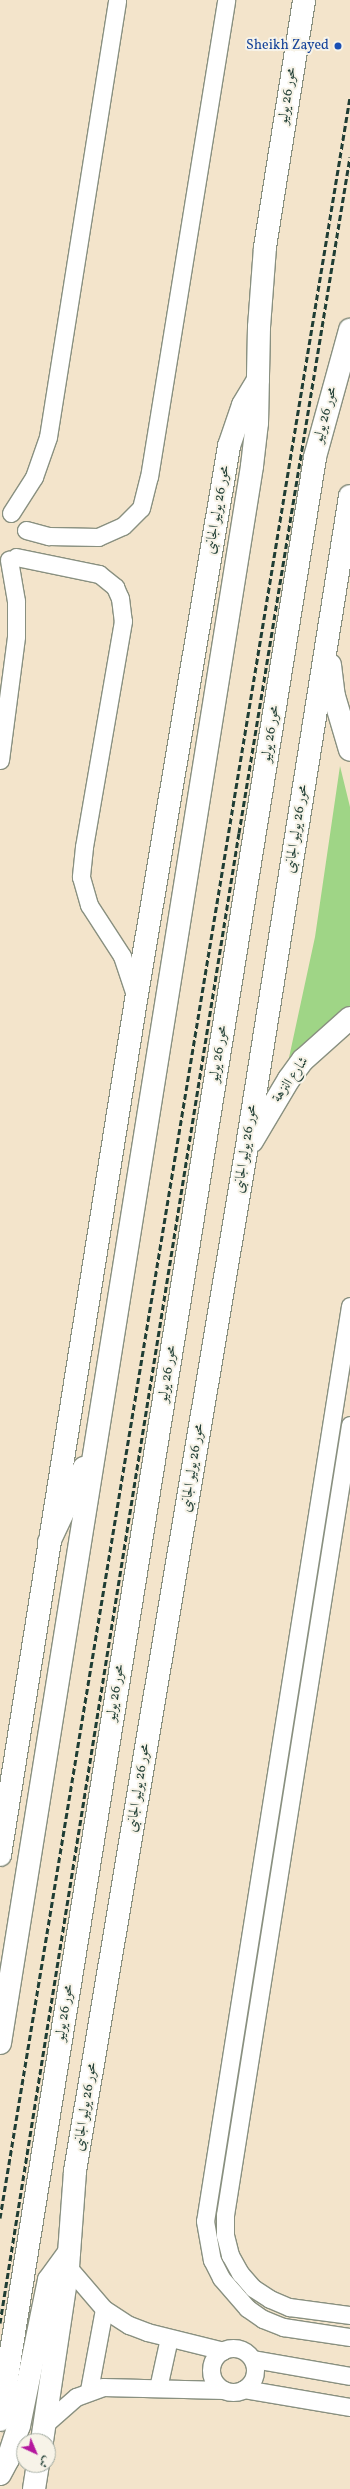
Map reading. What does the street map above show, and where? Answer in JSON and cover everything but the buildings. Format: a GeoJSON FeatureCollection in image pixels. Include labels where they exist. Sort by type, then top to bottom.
{"type":"FeatureCollection","features":[{"type":"Feature","properties":{"kind":"main road","name":"محور 26 يوليو"},"geometry":{"type":"LineString","coordinates":[[0,2043],[94,1447],[251,474],[257,423],[260,300],[265,247],[304,0]]}},
{"type":"Feature","properties":{"kind":"main road","name":"محور 26 يوليو"},"geometry":{"type":"LineString","coordinates":[[0,2420],[314,465],[328,403],[350,330]]}},
{"type":"Feature","properties":{"kind":"main road","name":"محور 26 يوليو الجانبى"},"geometry":{"type":"LineString","coordinates":[[0,1855],[136,1000],[229,446],[243,405],[258,380]]}},
{"type":"Feature","properties":{"kind":"main road","name":"محور 26 يوليو الجانبى"},"geometry":{"type":"LineString","coordinates":[[43,2433],[68,2259],[75,2171],[246,1152],[350,496]]}},
{"type":"Feature","properties":{"kind":"main road"},"geometry":{"type":"LineString","coordinates":[[327,643],[334,696],[349,747]]}},
{"type":"Feature","properties":{"kind":"main road","name":"شارع النزهة"},"geometry":{"type":"LineString","coordinates":[[246,1152],[285,1085],[303,1060],[350,1018]]}},
{"type":"Feature","properties":{"kind":"main road"},"geometry":{"type":"LineString","coordinates":[[49,1542],[94,1447]]}},
{"type":"Feature","properties":{"kind":"main road"},"geometry":{"type":"LineString","coordinates":[[0,2474],[8,2459],[19,2426],[49,2280],[68,2259]]}},
{"type":"Feature","properties":{"kind":"main road"},"geometry":{"type":"LineString","coordinates":[[34,2489],[37,2473]]}},
{"type":"Feature","properties":{"kind":"street"},"geometry":{"type":"LineString","coordinates":[[8,560],[25,545],[26,530],[20,520],[5,512],[34,477],[48,437],[117,0]]}},
{"type":"Feature","properties":{"kind":"street"},"geometry":{"type":"LineString","coordinates":[[26,530],[49,536],[98,537],[123,526],[141,508],[149,477],[226,0]]}},
{"type":"Feature","properties":{"kind":"street"},"geometry":{"type":"LineString","coordinates":[[8,560],[99,574],[115,587],[120,598],[124,621],[84,847],[81,877],[89,905],[122,956],[136,1000]]}},
{"type":"Feature","properties":{"kind":"street"},"geometry":{"type":"LineString","coordinates":[[0,760],[16,636],[16,600],[8,560]]}},
{"type":"Feature","properties":{"kind":"street"},"geometry":{"type":"LineString","coordinates":[[350,1306],[205,2221],[207,2241],[215,2266],[232,2294],[247,2308],[263,2319],[283,2327],[350,2337]]}},
{"type":"Feature","properties":{"kind":"street"},"geometry":{"type":"LineString","coordinates":[[350,1425],[225,2215],[225,2236],[230,2255],[240,2273],[253,2288],[270,2299],[289,2307],[350,2315]]}},
{"type":"Feature","properties":{"kind":"street"},"geometry":{"type":"LineString","coordinates":[[68,2259],[104,2309],[129,2325],[169,2338],[223,2350],[236,2348],[243,2350],[252,2359],[255,2372],[249,2385],[244,2389]]}},
{"type":"Feature","properties":{"kind":"street"},"geometry":{"type":"LineString","coordinates":[[89,2390],[104,2309]]}},
{"type":"Feature","properties":{"kind":"street"},"geometry":{"type":"LineString","coordinates":[[158,2388],[169,2338]]}},
{"type":"Feature","properties":{"kind":"street"},"geometry":{"type":"LineString","coordinates":[[223,2350],[217,2355],[211,2367],[214,2380],[224,2390]]}},
{"type":"Feature","properties":{"kind":"street"},"geometry":{"type":"LineString","coordinates":[[252,2359],[350,2376]]}},
{"type":"Feature","properties":{"kind":"street"},"geometry":{"type":"LineString","coordinates":[[43,2433],[76,2397],[89,2390],[103,2387],[224,2390],[244,2389],[350,2407]]}},
{"type":"Feature","properties":{"kind":"green space"},"geometry":{"type":"Polygon","coordinates":[[[340,766],[350,807],[350,1016],[287,1067],[315,937],[340,766]]]}},
{"type":"Feature","properties":{"kind":"railway"},"geometry":{"type":"LineString","coordinates":[[0,2218],[350,96]]}},
{"type":"Feature","properties":{"kind":"railway"},"geometry":{"type":"LineString","coordinates":[[0,2323],[239,833],[350,157]]}},
{"type":"Feature","properties":{"kind":"place","name":"Sheikh Zayed"},"geometry":{"type":"Point","coordinates":[338,46]}}]}
